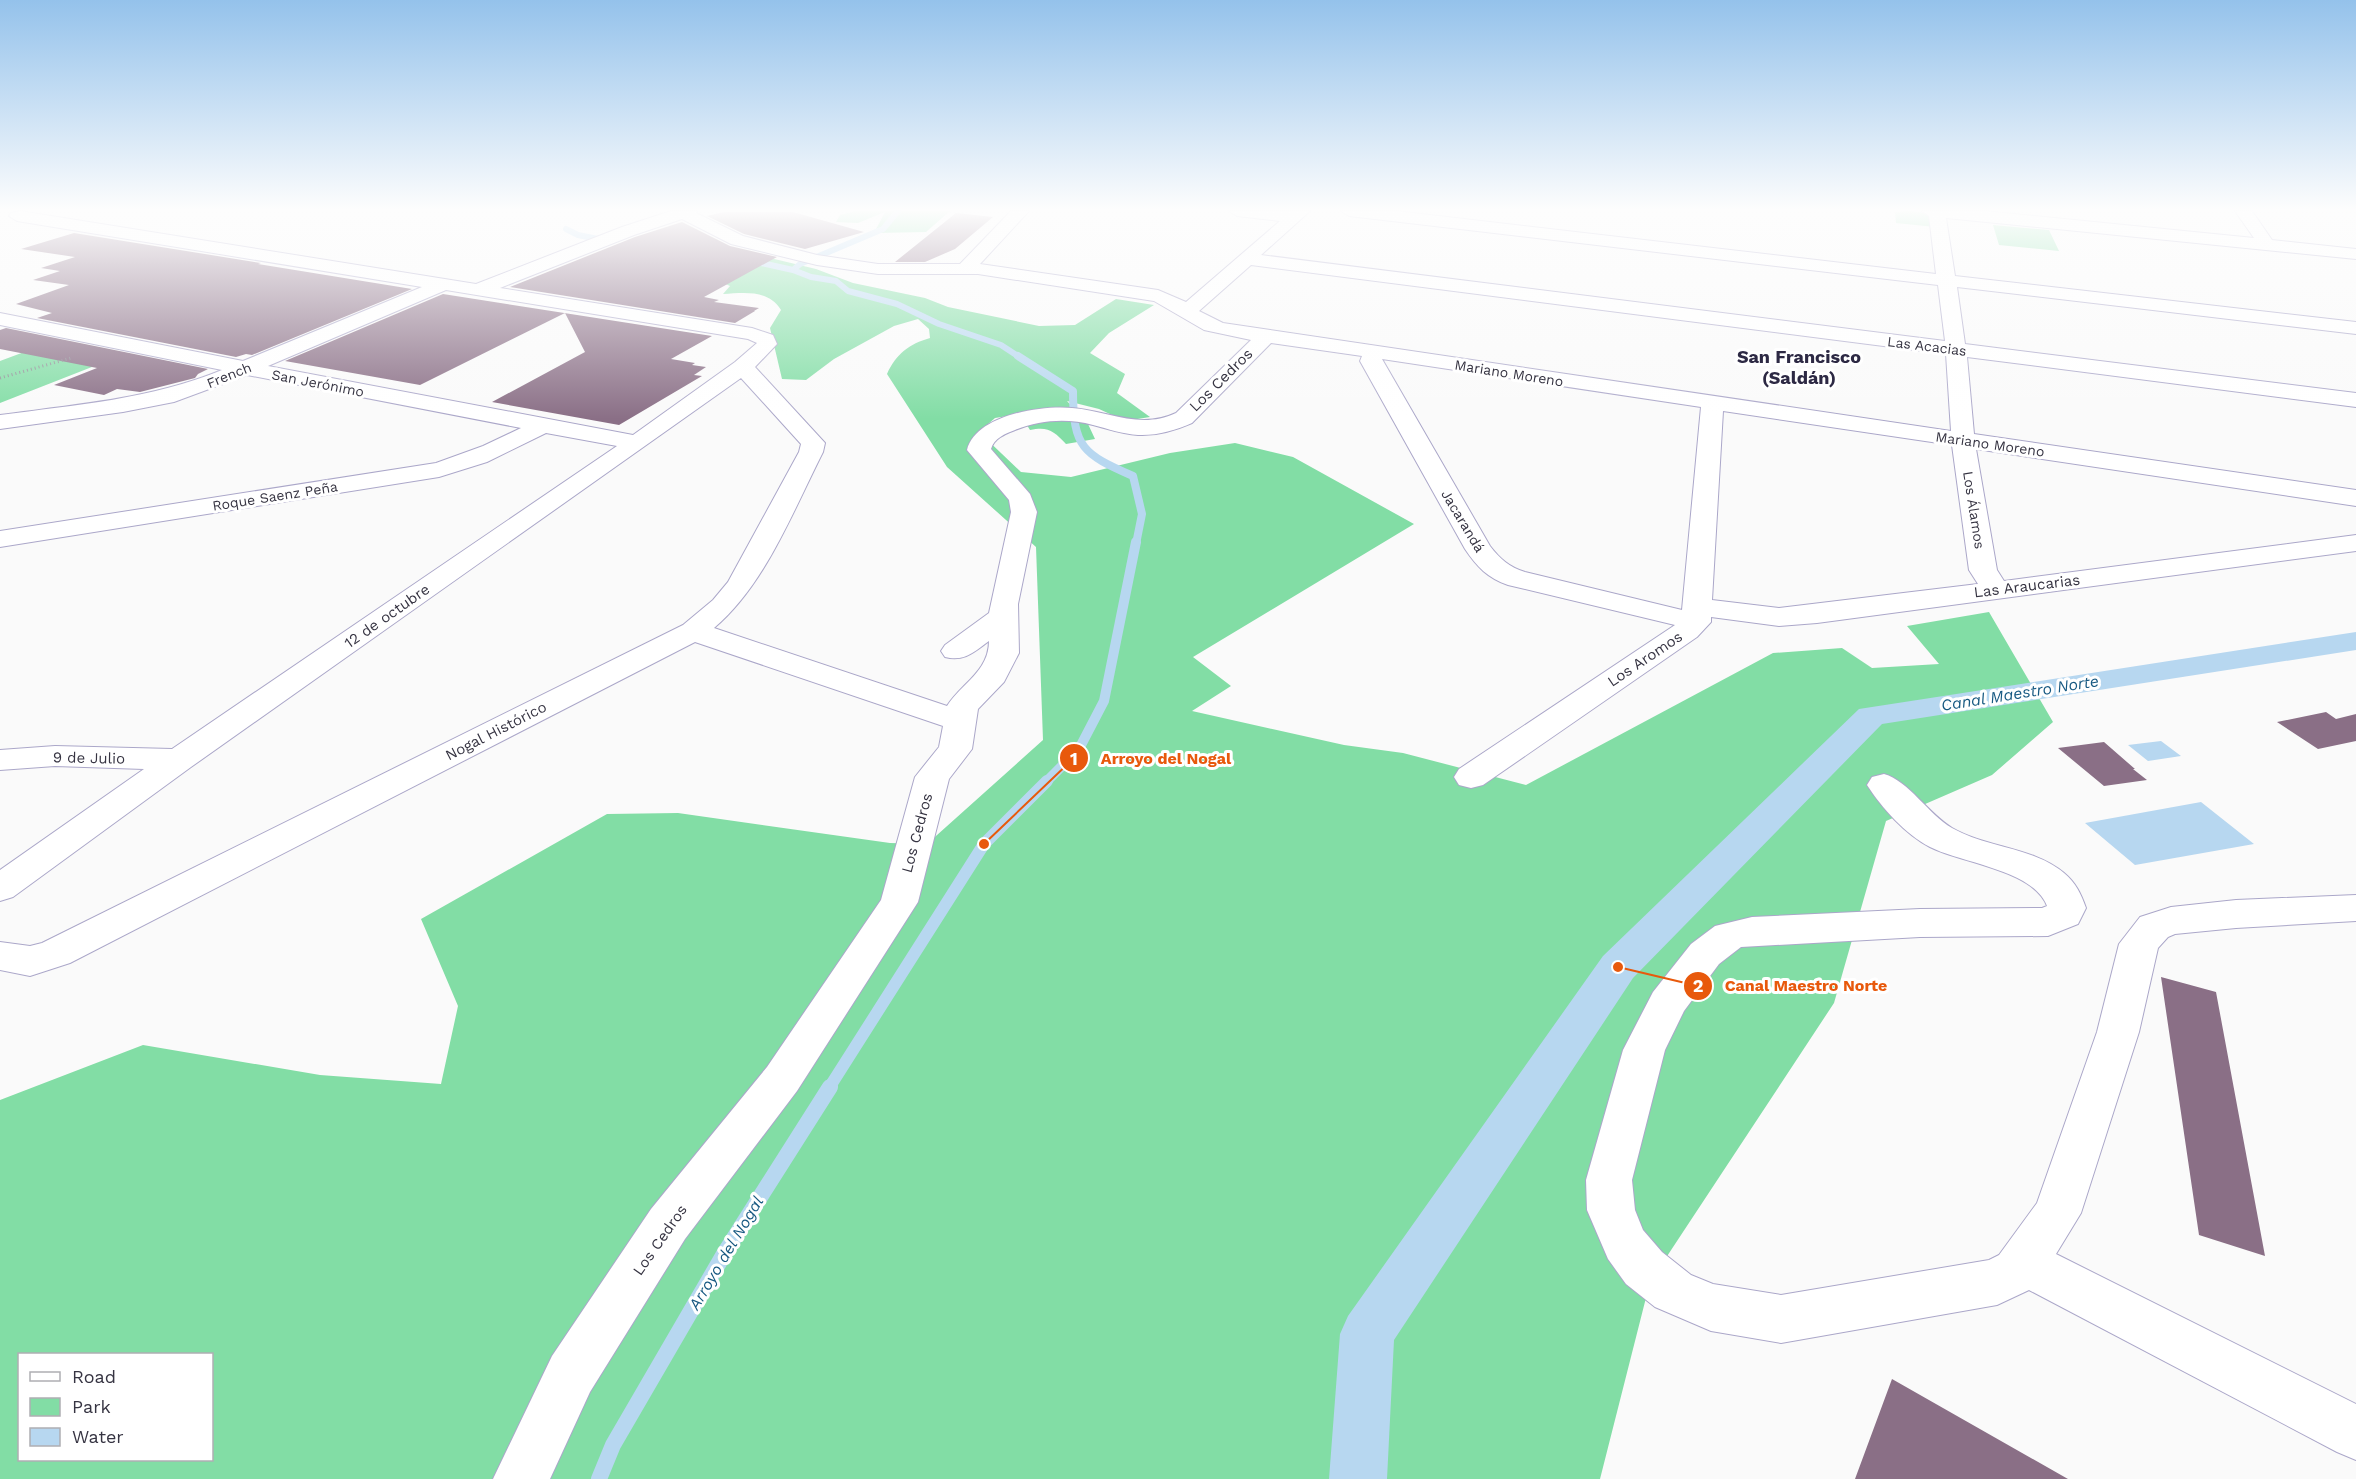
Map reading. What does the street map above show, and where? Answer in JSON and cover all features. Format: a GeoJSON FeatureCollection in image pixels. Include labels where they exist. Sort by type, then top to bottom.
{"type":"FeatureCollection","features":[{"type":"Feature","properties":{"kind":"street"},"geometry":{"type":"LineString","coordinates":[[420,280],[479,289],[501,280]]}},
{"type":"Feature","properties":{"kind":"street","name":"Mariano Moreno"},"geometry":{"type":"LineString","coordinates":[[1044,280],[1158,296],[1178,303],[1200,323],[1207,326],[1264,337],[2356,498]]}},
{"type":"Feature","properties":{"kind":"street"},"geometry":{"type":"LineString","coordinates":[[1188,310],[1223,280]]}},
{"type":"Feature","properties":{"kind":"street","name":"Las Acacias"},"geometry":{"type":"LineString","coordinates":[[1412,280],[2356,400]]}},
{"type":"Feature","properties":{"kind":"street"},"geometry":{"type":"LineString","coordinates":[[1939,280],[2356,328]]}},
{"type":"Feature","properties":{"kind":"street","name":"Los Álamos"},"geometry":{"type":"LineString","coordinates":[[1948,281],[1963,440],[1983,570],[1996,590]]}},
{"type":"Feature","properties":{"kind":"street","name":"French"},"geometry":{"type":"LineString","coordinates":[[0,422],[151,400],[192,389],[445,284]]}},
{"type":"Feature","properties":{"kind":"street","name":"12 de octubre"},"geometry":{"type":"LineString","coordinates":[[0,888],[179,760],[637,443],[743,367],[767,344],[765,339],[752,334],[479,289]]}},
{"type":"Feature","properties":{"kind":"street","name":"San Jerónimo"},"geometry":{"type":"LineString","coordinates":[[0,319],[637,443]]}},
{"type":"Feature","properties":{"kind":"street","name":"Los Cedros"},"geometry":{"type":"LineString","coordinates":[[520,1479],[571,1374],[668,1224],[782,1079],[899,902],[932,777],[955,749],[962,707],[993,675],[1004,653],[1005,604],[1024,512],[1021,499],[979,450],[980,442],[992,431],[1044,413],[1072,414],[1132,427],[1174,423],[1184,418],[1264,337]]}},
{"type":"Feature","properties":{"kind":"street","name":"Jacarandá"},"geometry":{"type":"LineString","coordinates":[[1373,353],[1371,361],[1478,549],[1491,565],[1503,574],[1518,579],[1613,600],[1697,615]]}},
{"type":"Feature","properties":{"kind":"street","name":"Nogal Histórico"},"geometry":{"type":"LineString","coordinates":[[0,956],[30,961],[56,953],[693,631],[723,606],[740,585],[812,452],[813,443],[743,367]]}},
{"type":"Feature","properties":{"kind":"street"},"geometry":{"type":"LineString","coordinates":[[1697,615],[1712,404]]}},
{"type":"Feature","properties":{"kind":"street","name":"Roque Saenz Peña"},"geometry":{"type":"LineString","coordinates":[[0,539],[439,470],[469,462],[493,452],[541,426]]}},
{"type":"Feature","properties":{"kind":"street","name":"Las Araucarias"},"geometry":{"type":"LineString","coordinates":[[1697,615],[1779,617],[1817,614],[2356,543]]}},
{"type":"Feature","properties":{"kind":"street","name":"Los Aromos"},"geometry":{"type":"LineString","coordinates":[[1471,777],[1697,615]]}},
{"type":"Feature","properties":{"kind":"street"},"geometry":{"type":"LineString","coordinates":[[956,651],[1004,616]]}},
{"type":"Feature","properties":{"kind":"street"},"geometry":{"type":"LineString","coordinates":[[693,631],[960,721]]}},
{"type":"Feature","properties":{"kind":"street","name":"9 de Julio"},"geometry":{"type":"LineString","coordinates":[[0,760],[56,756],[179,760]]}},
{"type":"Feature","properties":{"kind":"street"},"geometry":{"type":"LineString","coordinates":[[1884,785],[1920,824],[1944,839],[2026,868],[2053,883],[2066,900],[2067,908],[2064,914],[2048,922],[1897,924],[1752,930],[1730,936],[1705,954],[1668,1003],[1644,1050],[1609,1180],[1611,1210],[1625,1244],[1644,1268],[1673,1291],[1711,1307],[1781,1318],[1997,1282],[2017,1271],[2057,1213],[2118,1032],[2139,944],[2154,927],[2170,921],[2236,914],[2356,908]]}},
{"type":"Feature","properties":{"kind":"street"},"geometry":{"type":"LineString","coordinates":[[2023,1262],[2356,1433]]}},
{"type":"Feature","properties":{"kind":"path"},"geometry":{"type":"LineString","coordinates":[[0,378],[49,363],[133,346]]}},
{"type":"Feature","properties":{"kind":"green space"},"geometry":{"type":"Polygon","coordinates":[[[719,280],[845,280],[925,298],[948,307],[1039,326],[1075,325],[1116,299],[1154,305],[1109,333],[1090,353],[1125,374],[1117,393],[1150,417],[1125,421],[1099,409],[1067,401],[1088,424],[1095,439],[1066,444],[1050,431],[1030,430],[1020,414],[995,418],[979,432],[1021,472],[1071,477],[1170,453],[1235,443],[1293,457],[1414,524],[1193,657],[1231,686],[1192,711],[1344,745],[1403,753],[1526,785],[1773,653],[1842,648],[1872,668],[1939,664],[1907,626],[1989,612],[2053,722],[1992,775],[1886,821],[1834,1003],[1650,1282],[1600,1479],[0,1479],[0,1100],[143,1045],[320,1075],[441,1084],[458,1006],[421,919],[607,814],[678,813],[890,843],[927,844],[1043,740],[1036,547],[947,467],[887,374],[904,351],[930,338],[929,329],[918,319],[894,326],[834,359],[806,380],[782,379],[770,328],[781,310],[776,303],[762,295],[723,294],[730,286],[719,280]]]}},
{"type":"Feature","properties":{"kind":"green space"},"geometry":{"type":"Polygon","coordinates":[[[51,342],[120,356],[0,403],[0,361],[51,342]]]}},
{"type":"Feature","properties":{"kind":"water"},"geometry":{"type":"Polygon","coordinates":[[[2161,741],[2181,756],[2148,761],[2128,745],[2161,741]]]}},
{"type":"Feature","properties":{"kind":"water"},"geometry":{"type":"Polygon","coordinates":[[[2201,802],[2254,844],[2135,865],[2085,823],[2201,802]]]}},
{"type":"Feature","properties":{"kind":"building"},"geometry":{"type":"Polygon","coordinates":[[[33,280],[357,280],[412,289],[252,355],[236,357],[37,318],[52,313],[16,304],[69,285],[33,280]]]}},
{"type":"Feature","properties":{"kind":"building"},"geometry":{"type":"Polygon","coordinates":[[[527,280],[735,280],[704,297],[719,300],[714,302],[759,308],[735,323],[510,287],[527,280]]]}},
{"type":"Feature","properties":{"kind":"building"},"geometry":{"type":"Polygon","coordinates":[[[443,294],[565,313],[420,385],[285,361],[443,294]]]}},
{"type":"Feature","properties":{"kind":"building"},"geometry":{"type":"Polygon","coordinates":[[[565,313],[712,336],[671,359],[706,367],[694,375],[702,376],[619,425],[492,402],[585,352],[565,313]]]}},
{"type":"Feature","properties":{"kind":"building"},"geometry":{"type":"Polygon","coordinates":[[[6,328],[208,369],[195,378],[140,392],[117,389],[104,395],[54,385],[97,368],[0,349],[0,330],[6,328]]]}},
{"type":"Feature","properties":{"kind":"building"},"geometry":{"type":"Polygon","coordinates":[[[2326,712],[2336,719],[2356,714],[2356,741],[2318,749],[2277,722],[2326,712]]]}},
{"type":"Feature","properties":{"kind":"building"},"geometry":{"type":"Polygon","coordinates":[[[2104,742],[2147,780],[2104,786],[2058,748],[2104,742]]]}},
{"type":"Feature","properties":{"kind":"building"},"geometry":{"type":"Polygon","coordinates":[[[2161,977],[2216,992],[2265,1256],[2199,1235],[2161,977]]]}},
{"type":"Feature","properties":{"kind":"building"},"geometry":{"type":"Polygon","coordinates":[[[1892,1379],[2068,1479],[1855,1479],[1892,1379]]]}},
{"type":"Feature","properties":{"kind":"waterway","name":"Arroyo del Nogal"},"geometry":{"type":"LineString","coordinates":[[830,280],[836,281],[848,291],[897,304],[939,324],[1001,345],[1021,358]]}},
{"type":"Feature","properties":{"kind":"waterway","name":"Arroyo del Nogal"},"geometry":{"type":"LineString","coordinates":[[1018,356],[1073,391],[1075,425],[1084,447],[1103,461],[1133,476],[1142,514],[1136,544]]}},
{"type":"Feature","properties":{"kind":"waterway","name":"Arroyo del Nogal"},"geometry":{"type":"LineString","coordinates":[[829,1088],[984,844],[1079,749],[1104,701],[1136,542]]}},
{"type":"Feature","properties":{"kind":"waterway","name":"Canal Maestro Norte"},"geometry":{"type":"LineString","coordinates":[[1358,1479],[1367,1334],[1618,967],[1871,716],[2356,641]]}},
{"type":"Feature","properties":{"kind":"waterway","name":"Arroyo del Nogal"},"geometry":{"type":"LineString","coordinates":[[599,1479],[613,1445],[724,1254],[830,1087]]}},
{"type":"Feature","properties":{"kind":"place","name":"Arroyo del Nogal"},"geometry":{"type":"Point","coordinates":[984,844]}},
{"type":"Feature","properties":{"kind":"place","name":"Canal Maestro Norte"},"geometry":{"type":"Point","coordinates":[1618,967]}},
{"type":"Feature","properties":{"kind":"district","name":"San Francisco (Saldán)"},"geometry":{"type":"Point","coordinates":[1799,366]}}]}
